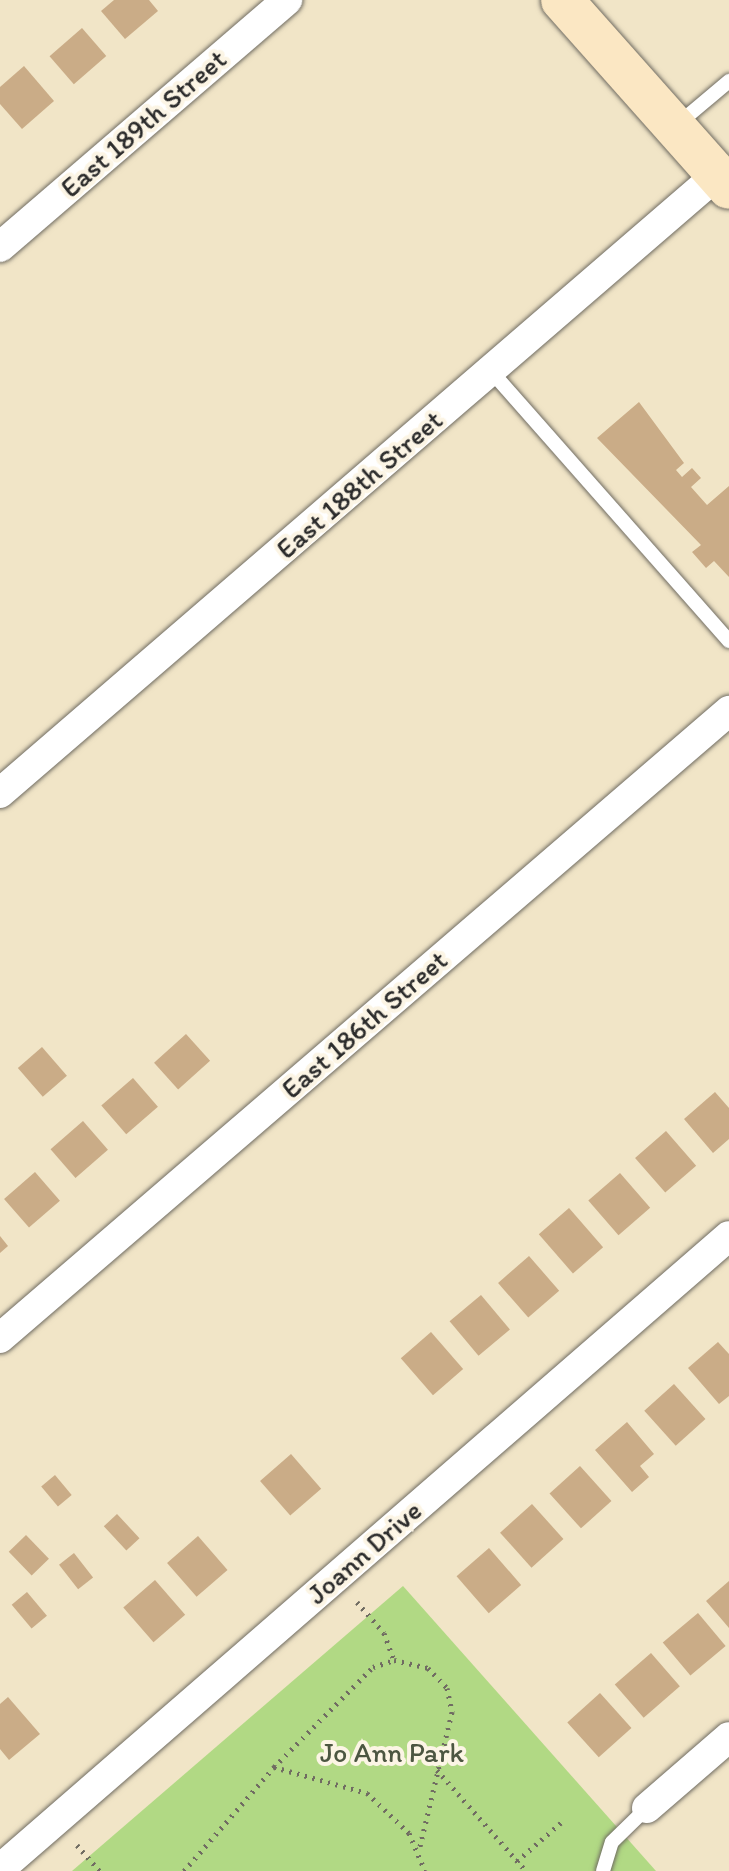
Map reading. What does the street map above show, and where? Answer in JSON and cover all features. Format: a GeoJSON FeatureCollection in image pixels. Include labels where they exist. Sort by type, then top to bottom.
{"type":"FeatureCollection","features":[{"type":"Feature","properties":{"kind":"main road"},"geometry":{"type":"LineString","coordinates":[[562,0],[723,182]]}},
{"type":"Feature","properties":{"kind":"street","name":"East 189th Street"},"geometry":{"type":"LineString","coordinates":[[0,247],[287,0]]}},
{"type":"Feature","properties":{"kind":"street","name":"East 188th Street"},"geometry":{"type":"LineString","coordinates":[[0,793],[491,371],[723,182]]}},
{"type":"Feature","properties":{"kind":"street","name":"East 186th Street"},"geometry":{"type":"LineString","coordinates":[[0,1338],[729,711]]}},
{"type":"Feature","properties":{"kind":"street","name":"Joann Drive"},"geometry":{"type":"LineString","coordinates":[[0,1869],[729,1236]]}},
{"type":"Feature","properties":{"kind":"street"},"geometry":{"type":"LineString","coordinates":[[647,1808],[729,1737]]}},
{"type":"Feature","properties":{"kind":"lane"},"geometry":{"type":"LineString","coordinates":[[675,127],[729,81]]}},
{"type":"Feature","properties":{"kind":"lane"},"geometry":{"type":"LineString","coordinates":[[491,371],[729,641]]}},
{"type":"Feature","properties":{"kind":"lane"},"geometry":{"type":"LineString","coordinates":[[603,1871],[612,1842],[647,1808]]}},
{"type":"Feature","properties":{"kind":"path"},"geometry":{"type":"LineString","coordinates":[[357,1602],[384,1633],[394,1660]]}},
{"type":"Feature","properties":{"kind":"path"},"geometry":{"type":"LineString","coordinates":[[184,1871],[274,1767],[373,1667],[394,1660],[428,1668],[447,1688],[452,1712],[419,1851]]}},
{"type":"Feature","properties":{"kind":"path"},"geometry":{"type":"LineString","coordinates":[[274,1767],[367,1793],[390,1811],[419,1851],[425,1871]]}},
{"type":"Feature","properties":{"kind":"path"},"geometry":{"type":"LineString","coordinates":[[437,1770],[526,1871]]}},
{"type":"Feature","properties":{"kind":"path"},"geometry":{"type":"LineString","coordinates":[[517,1861],[563,1821]]}},
{"type":"Feature","properties":{"kind":"path"},"geometry":{"type":"LineString","coordinates":[[77,1845],[100,1871]]}},
{"type":"Feature","properties":{"kind":"green space","name":"Jo Ann Park"},"geometry":{"type":"Polygon","coordinates":[[[403,1586],[656,1871],[72,1871],[403,1586]]]}},
{"type":"Feature","properties":{"kind":"building"},"geometry":{"type":"Polygon","coordinates":[[[114,0],[149,0],[158,11],[125,39],[101,11],[114,0]]]}},
{"type":"Feature","properties":{"kind":"building"},"geometry":{"type":"Polygon","coordinates":[[[82,28],[106,56],[74,84],[50,56],[82,28]]]}},
{"type":"Feature","properties":{"kind":"building"},"geometry":{"type":"Polygon","coordinates":[[[24,66],[54,101],[22,129],[0,104],[0,87],[24,66]]]}},
{"type":"Feature","properties":{"kind":"building"},"geometry":{"type":"Polygon","coordinates":[[[639,402],[684,463],[676,470],[682,477],[692,468],[701,478],[691,487],[707,505],[729,486],[729,577],[714,561],[706,568],[692,552],[701,545],[597,438],[639,402]]]}},
{"type":"Feature","properties":{"kind":"building"},"geometry":{"type":"Polygon","coordinates":[[[186,1034],[210,1061],[178,1090],[154,1063],[186,1034]]]}},
{"type":"Feature","properties":{"kind":"building"},"geometry":{"type":"Polygon","coordinates":[[[42,1047],[67,1076],[43,1097],[18,1068],[42,1047]]]}},
{"type":"Feature","properties":{"kind":"building"},"geometry":{"type":"Polygon","coordinates":[[[133,1078],[158,1107],[126,1134],[101,1106],[133,1078]]]}},
{"type":"Feature","properties":{"kind":"building"},"geometry":{"type":"Polygon","coordinates":[[[715,1092],[729,1108],[729,1139],[713,1153],[684,1119],[715,1092]]]}},
{"type":"Feature","properties":{"kind":"building"},"geometry":{"type":"Polygon","coordinates":[[[83,1121],[108,1150],[75,1178],[51,1149],[83,1121]]]}},
{"type":"Feature","properties":{"kind":"building"},"geometry":{"type":"Polygon","coordinates":[[[666,1131],[696,1166],[665,1193],[635,1158],[666,1131]]]}},
{"type":"Feature","properties":{"kind":"building"},"geometry":{"type":"Polygon","coordinates":[[[35,1172],[60,1201],[29,1228],[4,1199],[35,1172]]]}},
{"type":"Feature","properties":{"kind":"building"},"geometry":{"type":"Polygon","coordinates":[[[620,1173],[650,1208],[618,1235],[588,1201],[620,1173]]]}},
{"type":"Feature","properties":{"kind":"building"},"geometry":{"type":"Polygon","coordinates":[[[569,1208],[603,1247],[573,1273],[539,1234],[569,1208]]]}},
{"type":"Feature","properties":{"kind":"building"},"geometry":{"type":"Polygon","coordinates":[[[0,1236],[8,1246],[0,1253],[0,1236]]]}},
{"type":"Feature","properties":{"kind":"building"},"geometry":{"type":"Polygon","coordinates":[[[529,1256],[559,1291],[528,1318],[498,1283],[529,1256]]]}},
{"type":"Feature","properties":{"kind":"building"},"geometry":{"type":"Polygon","coordinates":[[[481,1295],[510,1329],[479,1356],[450,1321],[481,1295]]]}},
{"type":"Feature","properties":{"kind":"building"},"geometry":{"type":"Polygon","coordinates":[[[431,1332],[463,1369],[433,1395],[401,1358],[431,1332]]]}},
{"type":"Feature","properties":{"kind":"building"},"geometry":{"type":"Polygon","coordinates":[[[718,1342],[729,1354],[729,1396],[719,1404],[688,1368],[718,1342]]]}},
{"type":"Feature","properties":{"kind":"building"},"geometry":{"type":"Polygon","coordinates":[[[674,1384],[705,1419],[676,1446],[644,1411],[674,1384]]]}},
{"type":"Feature","properties":{"kind":"building"},"geometry":{"type":"Polygon","coordinates":[[[627,1422],[654,1454],[640,1466],[649,1477],[632,1492],[595,1450],[627,1422]]]}},
{"type":"Feature","properties":{"kind":"building"},"geometry":{"type":"Polygon","coordinates":[[[291,1454],[321,1489],[290,1516],[260,1481],[291,1454]]]}},
{"type":"Feature","properties":{"kind":"building"},"geometry":{"type":"Polygon","coordinates":[[[580,1466],[611,1501],[581,1528],[550,1493],[580,1466]]]}},
{"type":"Feature","properties":{"kind":"building"},"geometry":{"type":"Polygon","coordinates":[[[55,1475],[72,1495],[58,1506],[41,1487],[55,1475]]]}},
{"type":"Feature","properties":{"kind":"building"},"geometry":{"type":"Polygon","coordinates":[[[532,1504],[563,1539],[531,1568],[500,1533],[532,1504]]]}},
{"type":"Feature","properties":{"kind":"building"},"geometry":{"type":"Polygon","coordinates":[[[117,1514],[140,1538],[126,1550],[104,1526],[117,1514]]]}},
{"type":"Feature","properties":{"kind":"building"},"geometry":{"type":"Polygon","coordinates":[[[26,1535],[49,1559],[32,1575],[9,1552],[26,1535]]]}},
{"type":"Feature","properties":{"kind":"building"},"geometry":{"type":"Polygon","coordinates":[[[198,1536],[228,1570],[197,1597],[167,1563],[198,1536]]]}},
{"type":"Feature","properties":{"kind":"building"},"geometry":{"type":"Polygon","coordinates":[[[489,1548],[521,1585],[489,1613],[457,1576],[489,1548]]]}},
{"type":"Feature","properties":{"kind":"building"},"geometry":{"type":"Polygon","coordinates":[[[74,1553],[93,1577],[78,1589],[59,1565],[74,1553]]]}},
{"type":"Feature","properties":{"kind":"building"},"geometry":{"type":"Polygon","coordinates":[[[155,1580],[185,1615],[153,1642],[123,1608],[155,1580]]]}},
{"type":"Feature","properties":{"kind":"building"},"geometry":{"type":"Polygon","coordinates":[[[729,1581],[729,1628],[706,1601],[729,1581]]]}},
{"type":"Feature","properties":{"kind":"building"},"geometry":{"type":"Polygon","coordinates":[[[27,1592],[47,1616],[32,1629],[12,1605],[27,1592]]]}},
{"type":"Feature","properties":{"kind":"building"},"geometry":{"type":"Polygon","coordinates":[[[698,1613],[726,1646],[690,1676],[663,1643],[698,1613]]]}},
{"type":"Feature","properties":{"kind":"building"},"geometry":{"type":"Polygon","coordinates":[[[651,1653],[680,1686],[644,1718],[615,1684],[651,1653]]]}},
{"type":"Feature","properties":{"kind":"building"},"geometry":{"type":"Polygon","coordinates":[[[600,1693],[631,1728],[599,1757],[567,1722],[600,1693]]]}},
{"type":"Feature","properties":{"kind":"building"},"geometry":{"type":"Polygon","coordinates":[[[8,1697],[40,1734],[9,1760],[0,1749],[0,1704],[8,1697]]]}}]}
